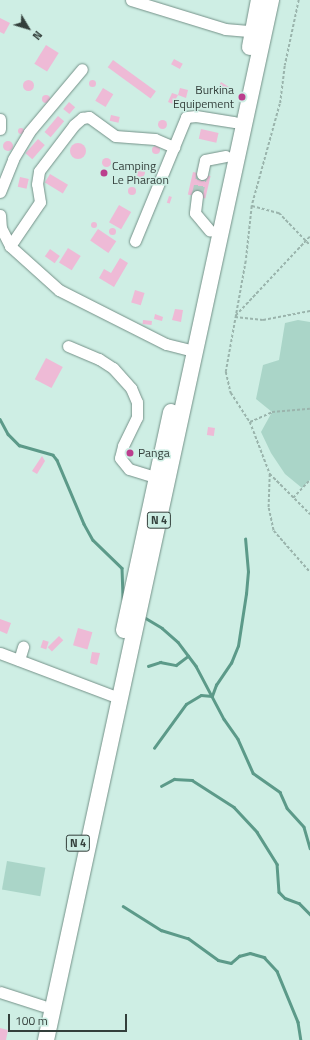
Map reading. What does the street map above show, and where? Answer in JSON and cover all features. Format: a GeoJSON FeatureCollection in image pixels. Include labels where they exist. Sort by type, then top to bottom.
{"type":"FeatureCollection","features":[{"type":"Feature","properties":{"kind":"highway","name":"N 4"},"geometry":{"type":"LineString","coordinates":[[46,1040],[259,32],[259,0]]}},
{"type":"Feature","properties":{"kind":"highway","name":"N 4"},"geometry":{"type":"LineString","coordinates":[[36,1040],[42,1006],[111,695],[129,601],[186,349],[226,156],[259,32],[271,0]]}},
{"type":"Feature","properties":{"kind":"street"},"geometry":{"type":"LineString","coordinates":[[131,0],[225,29],[259,32]]}},
{"type":"Feature","properties":{"kind":"street"},"geometry":{"type":"LineString","coordinates":[[0,192],[13,159],[29,132],[82,69]]}},
{"type":"Feature","properties":{"kind":"street"},"geometry":{"type":"LineString","coordinates":[[135,241],[186,117],[196,116],[235,122]]}},
{"type":"Feature","properties":{"kind":"street"},"geometry":{"type":"LineString","coordinates":[[10,246],[40,202],[37,184],[39,171],[74,125],[82,118],[89,118],[115,136],[155,139],[174,147]]}},
{"type":"Feature","properties":{"kind":"street"},"geometry":{"type":"LineString","coordinates":[[0,119],[0,129]]}},
{"type":"Feature","properties":{"kind":"street"},"geometry":{"type":"LineString","coordinates":[[202,174],[205,160],[226,156]]}},
{"type":"Feature","properties":{"kind":"street"},"geometry":{"type":"LineString","coordinates":[[197,196],[195,213],[210,231]]}},
{"type":"Feature","properties":{"kind":"street"},"geometry":{"type":"LineString","coordinates":[[0,215],[1,228],[10,246],[59,290],[166,344],[186,349]]}},
{"type":"Feature","properties":{"kind":"street"},"geometry":{"type":"LineString","coordinates":[[68,346],[99,359],[114,368],[131,388],[137,402],[137,417],[123,446],[120,458],[129,469],[156,477]]}},
{"type":"Feature","properties":{"kind":"street"},"geometry":{"type":"LineString","coordinates":[[19,660],[23,647]]}},
{"type":"Feature","properties":{"kind":"street"},"geometry":{"type":"LineString","coordinates":[[0,653],[111,695]]}},
{"type":"Feature","properties":{"kind":"street"},"geometry":{"type":"LineString","coordinates":[[0,992],[42,1006]]}},
{"type":"Feature","properties":{"kind":"path"},"geometry":{"type":"LineString","coordinates":[[299,0],[285,66],[280,104],[252,206],[246,261],[226,372],[231,393],[250,422],[270,474],[269,508],[274,531],[310,572]]}},
{"type":"Feature","properties":{"kind":"path"},"geometry":{"type":"LineString","coordinates":[[252,206],[279,213],[310,245]]}},
{"type":"Feature","properties":{"kind":"path"},"geometry":{"type":"LineString","coordinates":[[235,317],[310,237]]}},
{"type":"Feature","properties":{"kind":"path"},"geometry":{"type":"LineString","coordinates":[[235,317],[262,320],[310,311]]}},
{"type":"Feature","properties":{"kind":"path"},"geometry":{"type":"LineString","coordinates":[[250,422],[272,412],[310,410]]}},
{"type":"Feature","properties":{"kind":"path"},"geometry":{"type":"LineString","coordinates":[[270,474],[310,514]]}},
{"type":"Feature","properties":{"kind":"path"},"geometry":{"type":"LineString","coordinates":[[293,498],[310,480]]}},
{"type":"Feature","properties":{"kind":"green space"},"geometry":{"type":"Polygon","coordinates":[[[298,320],[310,322],[310,480],[302,488],[285,474],[271,453],[261,432],[272,412],[256,399],[263,365],[279,360],[285,323],[298,320]]]}},
{"type":"Feature","properties":{"kind":"green space"},"geometry":{"type":"Polygon","coordinates":[[[7,861],[45,868],[40,896],[2,890],[7,861]]]}},
{"type":"Feature","properties":{"kind":"building"},"geometry":{"type":"Polygon","coordinates":[[[0,18],[10,23],[4,34],[0,32],[0,18]]]}},
{"type":"Feature","properties":{"kind":"building"},"geometry":{"type":"Polygon","coordinates":[[[46,45],[59,53],[47,72],[34,64],[46,45]]]}},
{"type":"Feature","properties":{"kind":"building"},"geometry":{"type":"Polygon","coordinates":[[[174,59],[183,64],[180,69],[171,64],[174,59]]]}},
{"type":"Feature","properties":{"kind":"building"},"geometry":{"type":"Polygon","coordinates":[[[113,60],[156,91],[151,98],[108,67],[113,60]]]}},
{"type":"Feature","properties":{"kind":"building"},"geometry":{"type":"Polygon","coordinates":[[[26,80],[30,80],[32,81],[32,89],[26,90],[23,87],[23,83],[26,80]]]}},
{"type":"Feature","properties":{"kind":"building"},"geometry":{"type":"Polygon","coordinates":[[[92,80],[95,83],[92,86],[89,83],[92,80]]]}},
{"type":"Feature","properties":{"kind":"building"},"geometry":{"type":"Polygon","coordinates":[[[221,82],[229,87],[225,95],[217,90],[221,82]]]}},
{"type":"Feature","properties":{"kind":"building"},"geometry":{"type":"Polygon","coordinates":[[[103,88],[113,94],[106,107],[95,101],[103,88]]]}},
{"type":"Feature","properties":{"kind":"building"},"geometry":{"type":"Polygon","coordinates":[[[180,88],[188,90],[186,98],[178,95],[180,88]]]}},
{"type":"Feature","properties":{"kind":"building"},"geometry":{"type":"Polygon","coordinates":[[[172,93],[178,95],[173,104],[168,102],[172,93]]]}},
{"type":"Feature","properties":{"kind":"building"},"geometry":{"type":"Polygon","coordinates":[[[46,95],[49,96],[49,102],[46,103],[43,102],[42,99],[43,96],[46,95]]]}},
{"type":"Feature","properties":{"kind":"building"},"geometry":{"type":"Polygon","coordinates":[[[69,102],[75,107],[69,114],[63,109],[69,102]]]}},
{"type":"Feature","properties":{"kind":"building"},"geometry":{"type":"Polygon","coordinates":[[[111,115],[120,117],[118,123],[110,121],[111,115]]]}},
{"type":"Feature","properties":{"kind":"building"},"geometry":{"type":"Polygon","coordinates":[[[58,116],[64,121],[51,137],[45,132],[58,116]]]}},
{"type":"Feature","properties":{"kind":"building"},"geometry":{"type":"Polygon","coordinates":[[[160,120],[164,120],[166,124],[164,128],[160,128],[158,126],[158,122],[160,120]]]}},
{"type":"Feature","properties":{"kind":"building"},"geometry":{"type":"Polygon","coordinates":[[[21,128],[24,131],[21,134],[18,131],[21,128]]]}},
{"type":"Feature","properties":{"kind":"building"},"geometry":{"type":"Polygon","coordinates":[[[201,129],[219,133],[216,143],[199,139],[201,129]]]}},
{"type":"Feature","properties":{"kind":"building"},"geometry":{"type":"Polygon","coordinates":[[[38,139],[45,145],[32,159],[26,153],[38,139]]]}},
{"type":"Feature","properties":{"kind":"building"},"geometry":{"type":"Polygon","coordinates":[[[6,141],[10,141],[12,142],[12,150],[6,151],[3,148],[3,144],[6,141]]]}},
{"type":"Feature","properties":{"kind":"building"},"geometry":{"type":"Polygon","coordinates":[[[75,143],[81,143],[86,148],[84,157],[81,159],[75,159],[70,154],[70,148],[75,143]]]}},
{"type":"Feature","properties":{"kind":"building"},"geometry":{"type":"Polygon","coordinates":[[[154,146],[158,146],[160,150],[158,154],[154,154],[152,152],[152,148],[154,146]]]}},
{"type":"Feature","properties":{"kind":"building"},"geometry":{"type":"Polygon","coordinates":[[[106,157],[111,162],[106,167],[101,162],[106,157]]]}},
{"type":"Feature","properties":{"kind":"building"},"geometry":{"type":"Polygon","coordinates":[[[140,167],[145,172],[140,177],[135,172],[140,167]]]}},
{"type":"Feature","properties":{"kind":"building"},"geometry":{"type":"Polygon","coordinates":[[[193,172],[211,176],[205,198],[188,194],[193,172]]]}},
{"type":"Feature","properties":{"kind":"building"},"geometry":{"type":"Polygon","coordinates":[[[50,174],[68,185],[63,193],[45,183],[50,174]]]}},
{"type":"Feature","properties":{"kind":"building"},"geometry":{"type":"Polygon","coordinates":[[[20,177],[29,179],[27,189],[18,187],[20,177]]]}},
{"type":"Feature","properties":{"kind":"building"},"geometry":{"type":"Polygon","coordinates":[[[130,187],[134,187],[136,191],[134,195],[130,195],[128,193],[128,189],[130,187]]]}},
{"type":"Feature","properties":{"kind":"building"},"geometry":{"type":"Polygon","coordinates":[[[169,196],[172,197],[170,204],[167,203],[169,196]]]}},
{"type":"Feature","properties":{"kind":"building"},"geometry":{"type":"Polygon","coordinates":[[[119,205],[131,212],[121,229],[109,222],[119,205]]]}},
{"type":"Feature","properties":{"kind":"building"},"geometry":{"type":"Polygon","coordinates":[[[94,222],[97,225],[94,228],[91,225],[94,222]]]}},
{"type":"Feature","properties":{"kind":"building"},"geometry":{"type":"Polygon","coordinates":[[[112,228],[115,231],[112,234],[109,231],[112,228]]]}},
{"type":"Feature","properties":{"kind":"building"},"geometry":{"type":"Polygon","coordinates":[[[98,229],[116,241],[108,253],[90,241],[98,229]]]}},
{"type":"Feature","properties":{"kind":"building"},"geometry":{"type":"Polygon","coordinates":[[[68,248],[81,256],[72,270],[59,262],[68,248]]]}},
{"type":"Feature","properties":{"kind":"building"},"geometry":{"type":"Polygon","coordinates":[[[50,249],[60,256],[55,263],[45,256],[50,249]]]}},
{"type":"Feature","properties":{"kind":"building"},"geometry":{"type":"Polygon","coordinates":[[[120,258],[128,263],[114,287],[99,278],[104,269],[111,273],[120,258]]]}},
{"type":"Feature","properties":{"kind":"building"},"geometry":{"type":"Polygon","coordinates":[[[135,290],[145,293],[141,305],[131,302],[135,290]]]}},
{"type":"Feature","properties":{"kind":"building"},"geometry":{"type":"Polygon","coordinates":[[[175,309],[183,310],[181,322],[172,320],[175,309]]]}},
{"type":"Feature","properties":{"kind":"building"},"geometry":{"type":"Polygon","coordinates":[[[155,314],[163,317],[162,321],[154,319],[155,314]]]}},
{"type":"Feature","properties":{"kind":"building"},"geometry":{"type":"Polygon","coordinates":[[[143,320],[152,321],[152,325],[143,324],[143,320]]]}},
{"type":"Feature","properties":{"kind":"building"},"geometry":{"type":"Polygon","coordinates":[[[46,358],[63,367],[52,388],[35,379],[46,358]]]}},
{"type":"Feature","properties":{"kind":"building"},"geometry":{"type":"Polygon","coordinates":[[[208,427],[215,428],[214,436],[207,435],[208,427]]]}},
{"type":"Feature","properties":{"kind":"building"},"geometry":{"type":"Polygon","coordinates":[[[42,456],[45,461],[37,474],[32,471],[42,456]]]}},
{"type":"Feature","properties":{"kind":"building"},"geometry":{"type":"Polygon","coordinates":[[[0,619],[11,623],[7,634],[0,631],[0,619]]]}},
{"type":"Feature","properties":{"kind":"building"},"geometry":{"type":"Polygon","coordinates":[[[78,628],[92,632],[87,649],[73,645],[78,628]]]}},
{"type":"Feature","properties":{"kind":"building"},"geometry":{"type":"Polygon","coordinates":[[[59,636],[63,640],[52,652],[48,647],[59,636]]]}},
{"type":"Feature","properties":{"kind":"building"},"geometry":{"type":"Polygon","coordinates":[[[43,640],[49,642],[46,649],[41,648],[43,640]]]}},
{"type":"Feature","properties":{"kind":"building"},"geometry":{"type":"Polygon","coordinates":[[[92,652],[100,653],[97,665],[90,663],[92,652]]]}},
{"type":"Feature","properties":{"kind":"building"},"geometry":{"type":"Polygon","coordinates":[[[0,1028],[8,1030],[6,1040],[0,1040],[0,1028]]]}},
{"type":"Feature","properties":{"kind":"waterway"},"geometry":{"type":"LineString","coordinates":[[0,419],[8,434],[19,445],[53,455],[57,460],[84,524],[93,540],[122,568],[123,599]]}},
{"type":"Feature","properties":{"kind":"waterway"},"geometry":{"type":"LineString","coordinates":[[154,748],[186,704],[201,695],[212,696],[216,685],[231,663],[238,646],[246,594],[248,572],[245,539]]}},
{"type":"Feature","properties":{"kind":"waterway"},"geometry":{"type":"LineString","coordinates":[[144,617],[162,628],[178,642],[196,666],[224,719],[238,739],[253,773],[280,792],[287,808],[304,827],[310,848]]}},
{"type":"Feature","properties":{"kind":"waterway"},"geometry":{"type":"LineString","coordinates":[[148,666],[160,662],[176,665],[188,656]]}},
{"type":"Feature","properties":{"kind":"waterway"},"geometry":{"type":"LineString","coordinates":[[161,786],[174,779],[192,780],[234,807],[257,832],[277,864],[279,892],[285,898],[299,903],[310,914]]}},
{"type":"Feature","properties":{"kind":"waterway"},"geometry":{"type":"LineString","coordinates":[[123,906],[161,930],[188,938],[218,960],[231,963],[239,956],[250,953],[264,957],[277,971],[298,1022],[301,1040]]}},
{"type":"Feature","properties":{"kind":"tunnel"},"geometry":{"type":"LineString","coordinates":[[197,196],[202,174]]}},
{"type":"Feature","properties":{"kind":"place","name":"Burkina Equipement"},"geometry":{"type":"Point","coordinates":[242,97]}},
{"type":"Feature","properties":{"kind":"place","name":"Camping Le Pharaon"},"geometry":{"type":"Point","coordinates":[104,173]}},
{"type":"Feature","properties":{"kind":"place","name":"Panga"},"geometry":{"type":"Point","coordinates":[130,453]}}]}
